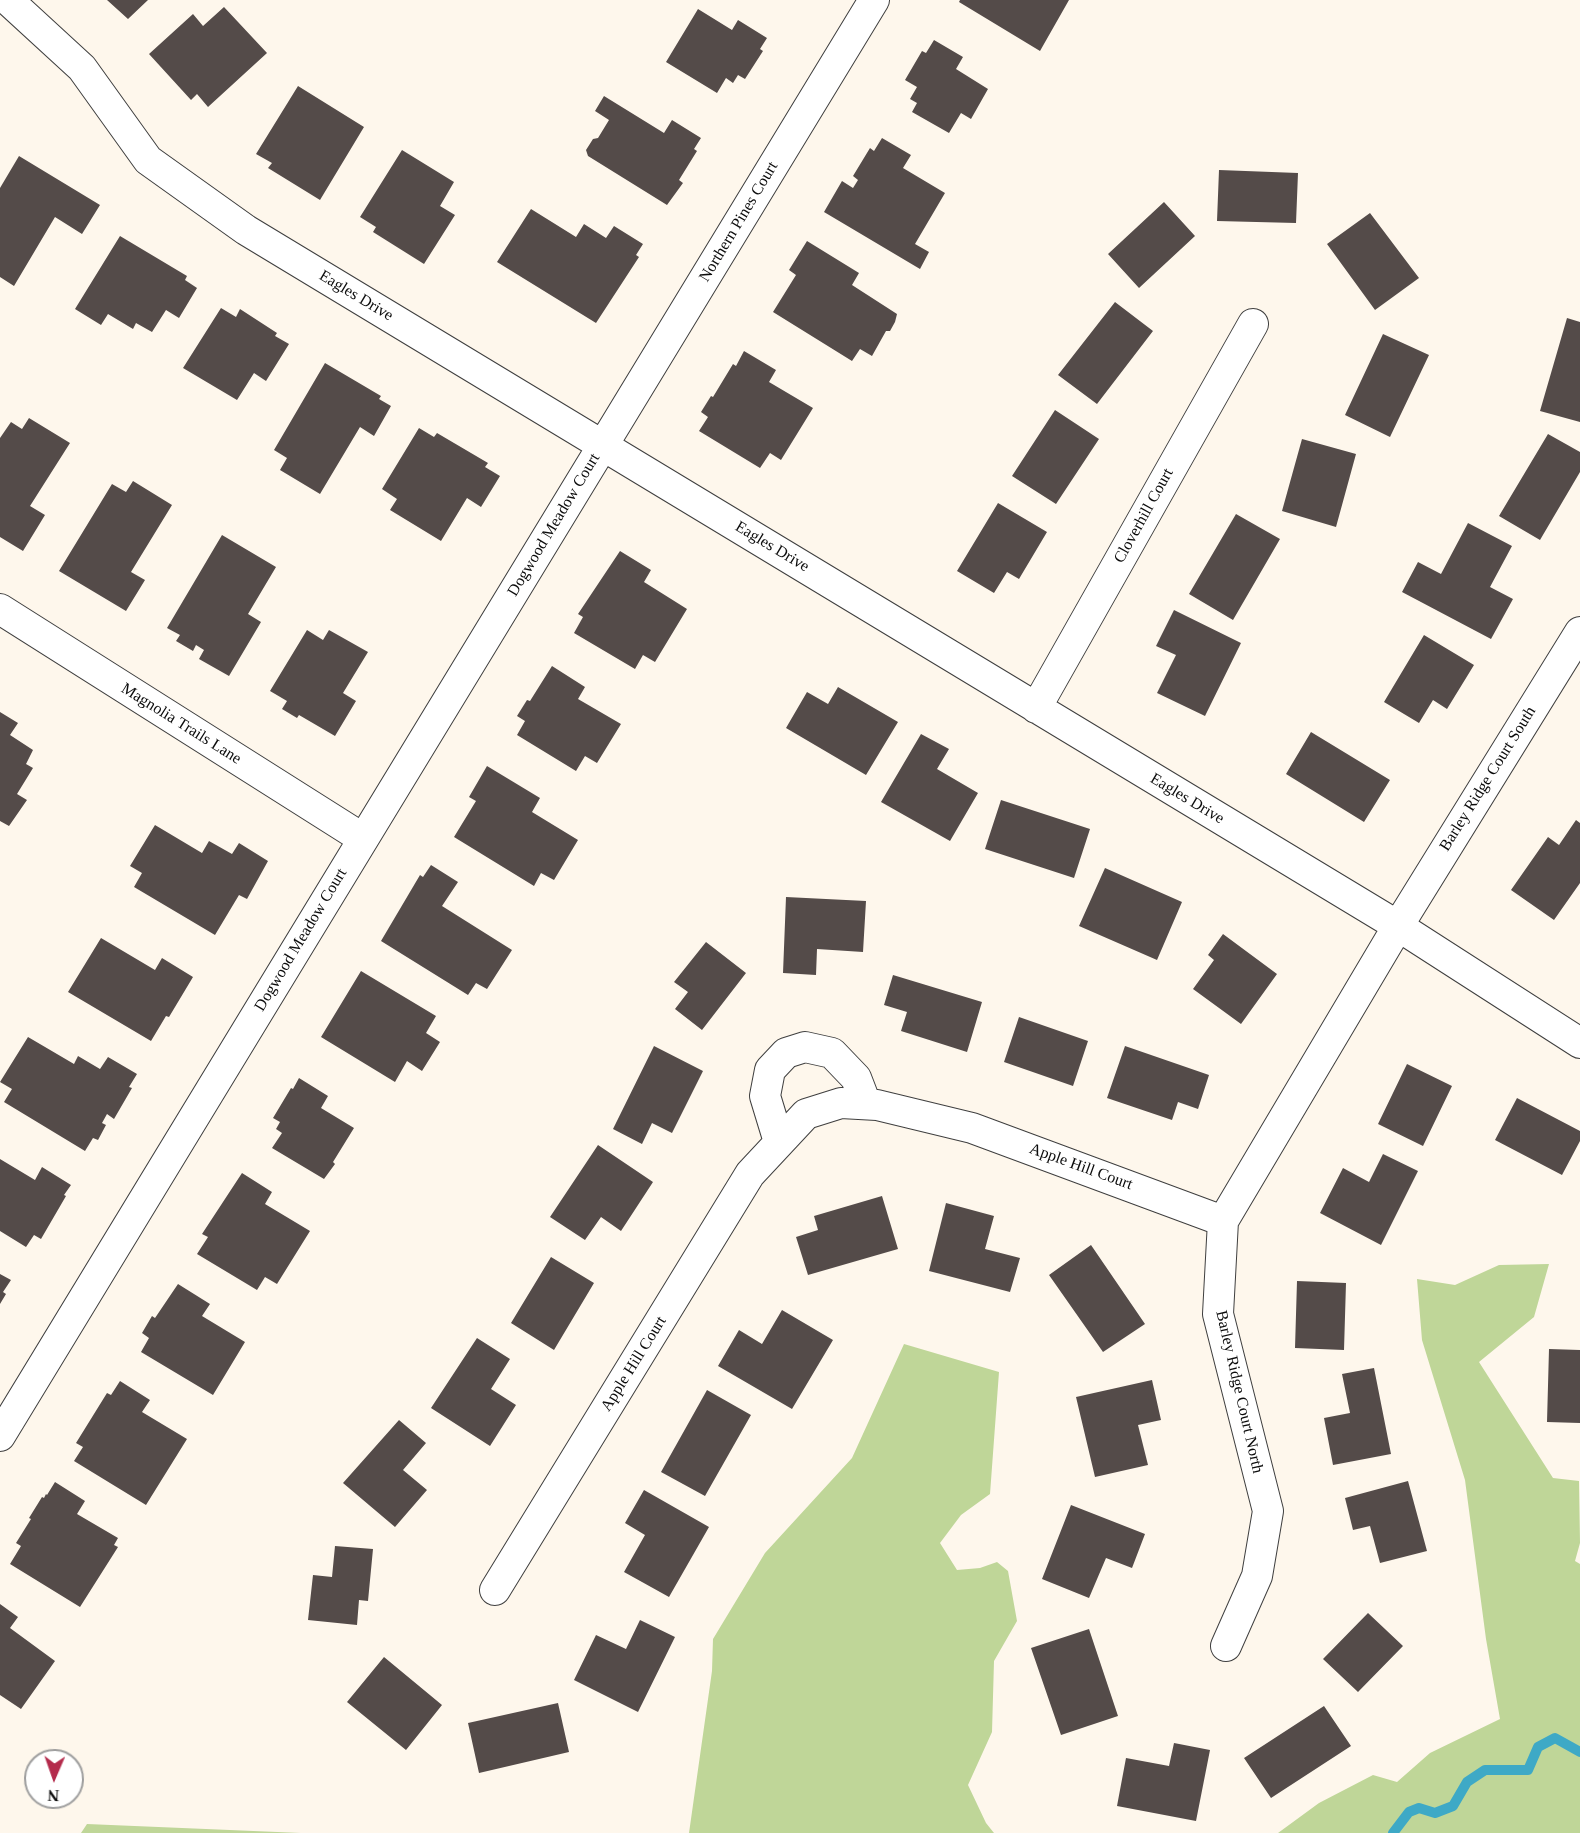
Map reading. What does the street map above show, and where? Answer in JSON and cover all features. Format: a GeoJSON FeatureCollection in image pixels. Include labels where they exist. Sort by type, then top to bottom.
{"type":"FeatureCollection","features":[{"type":"Feature","properties":{"kind":"street","name":"Eagles Drive"},"geometry":{"type":"LineString","coordinates":[[8,0],[82,68],[148,160],[246,230],[1398,926],[1580,1043]]}},
{"type":"Feature","properties":{"kind":"street","name":"Northern Pines Court"},"geometry":{"type":"LineString","coordinates":[[603,445],[874,0]]}},
{"type":"Feature","properties":{"kind":"street","name":"Cloverhill Court"},"geometry":{"type":"LineString","coordinates":[[1036,708],[1253,324]]}},
{"type":"Feature","properties":{"kind":"street","name":"Dogwood Meadow Court"},"geometry":{"type":"LineString","coordinates":[[0,1436],[603,445]]}},
{"type":"Feature","properties":{"kind":"street","name":"Magnolia Trails Lane"},"geometry":{"type":"LineString","coordinates":[[0,609],[362,838]]}},
{"type":"Feature","properties":{"kind":"street","name":"Barley Ridge Court South"},"geometry":{"type":"LineString","coordinates":[[1398,926],[1580,632]]}},
{"type":"Feature","properties":{"kind":"street","name":"Barley Ridge Court North"},"geometry":{"type":"LineString","coordinates":[[1226,1646],[1257,1576],[1268,1511],[1218,1314],[1223,1221],[1398,926]]}},
{"type":"Feature","properties":{"kind":"street"},"geometry":{"type":"LineString","coordinates":[[779,1142],[765,1096],[770,1070],[786,1053],[805,1047],[832,1053],[855,1078],[866,1104]]}},
{"type":"Feature","properties":{"kind":"street","name":"Apple Hill Court"},"geometry":{"type":"LineString","coordinates":[[495,1590],[750,1174],[806,1114],[841,1103],[866,1104],[972,1128],[1223,1221]]}},
{"type":"Feature","properties":{"kind":"green space"},"geometry":{"type":"Polygon","coordinates":[[[1549,1264],[1534,1317],[1479,1362],[1553,1478],[1579,1481],[1580,1543],[1575,1561],[1580,1564],[1580,1833],[1278,1833],[1319,1803],[1373,1775],[1397,1782],[1430,1753],[1500,1719],[1486,1639],[1465,1480],[1422,1340],[1417,1279],[1455,1285],[1499,1265],[1549,1264]]]}},
{"type":"Feature","properties":{"kind":"green space"},"geometry":{"type":"Polygon","coordinates":[[[904,1344],[999,1372],[990,1494],[961,1515],[940,1543],[957,1570],[980,1568],[997,1562],[1008,1571],[1017,1621],[994,1661],[992,1732],[968,1785],[986,1823],[994,1833],[689,1833],[712,1671],[713,1639],[765,1553],[852,1458],[904,1344]]]}},
{"type":"Feature","properties":{"kind":"green space"},"geometry":{"type":"Polygon","coordinates":[[[87,1824],[301,1833],[81,1833],[87,1824]]]}},
{"type":"Feature","properties":{"kind":"building"},"geometry":{"type":"Polygon","coordinates":[[[107,0],[148,0],[128,19],[107,0]]]}},
{"type":"Feature","properties":{"kind":"building"},"geometry":{"type":"Polygon","coordinates":[[[960,0],[1069,0],[1040,51],[959,2],[960,0]]]}},
{"type":"Feature","properties":{"kind":"building"},"geometry":{"type":"Polygon","coordinates":[[[224,7],[267,53],[208,107],[197,94],[191,100],[149,54],[193,14],[203,26],[224,7]]]}},
{"type":"Feature","properties":{"kind":"building"},"geometry":{"type":"Polygon","coordinates":[[[698,9],[732,30],[738,20],[767,38],[760,49],[763,51],[745,79],[738,75],[733,83],[726,78],[717,93],[666,62],[698,9]]]}},
{"type":"Feature","properties":{"kind":"building"},"geometry":{"type":"Polygon","coordinates":[[[934,40],[963,57],[956,69],[988,89],[971,119],[961,113],[949,133],[912,112],[917,103],[910,99],[917,87],[905,80],[922,51],[926,53],[934,40]]]}},
{"type":"Feature","properties":{"kind":"building"},"geometry":{"type":"Polygon","coordinates":[[[298,86],[364,127],[320,200],[268,168],[272,163],[256,154],[298,86]]]}},
{"type":"Feature","properties":{"kind":"building"},"geometry":{"type":"Polygon","coordinates":[[[604,96],[664,133],[672,120],[701,138],[694,149],[697,151],[679,180],[683,183],[667,205],[588,156],[586,150],[593,139],[598,138],[609,120],[595,111],[604,96]]]}},
{"type":"Feature","properties":{"kind":"building"},"geometry":{"type":"Polygon","coordinates":[[[882,138],[911,155],[903,168],[945,193],[915,244],[929,252],[920,269],[824,212],[842,181],[853,188],[858,180],[853,176],[870,148],[874,151],[882,138]]]}},
{"type":"Feature","properties":{"kind":"building"},"geometry":{"type":"Polygon","coordinates":[[[402,150],[454,182],[440,206],[455,215],[424,264],[373,232],[376,227],[360,217],[402,150]]]}},
{"type":"Feature","properties":{"kind":"building"},"geometry":{"type":"Polygon","coordinates":[[[19,156],[100,205],[82,234],[55,217],[14,286],[0,277],[0,188],[19,156]]]}},
{"type":"Feature","properties":{"kind":"building"},"geometry":{"type":"Polygon","coordinates":[[[1219,170],[1298,173],[1296,223],[1217,221],[1219,170]]]}},
{"type":"Feature","properties":{"kind":"building"},"geometry":{"type":"Polygon","coordinates":[[[1164,202],[1195,236],[1139,288],[1108,254],[1164,202]]]}},
{"type":"Feature","properties":{"kind":"building"},"geometry":{"type":"Polygon","coordinates":[[[531,209],[576,237],[584,224],[606,238],[614,226],[643,244],[636,255],[639,257],[596,323],[497,262],[531,209]]]}},
{"type":"Feature","properties":{"kind":"building"},"geometry":{"type":"Polygon","coordinates":[[[1370,213],[1419,278],[1375,310],[1327,244],[1370,213]]]}},
{"type":"Feature","properties":{"kind":"building"},"geometry":{"type":"Polygon","coordinates":[[[120,236],[187,276],[185,280],[197,288],[179,318],[166,310],[152,332],[136,323],[133,329],[108,314],[101,325],[75,309],[120,236]]]}},
{"type":"Feature","properties":{"kind":"building"},"geometry":{"type":"Polygon","coordinates":[[[807,241],[859,273],[852,285],[897,314],[890,331],[886,331],[872,356],[860,349],[852,361],[773,312],[796,275],[789,270],[807,241]]]}},
{"type":"Feature","properties":{"kind":"building"},"geometry":{"type":"Polygon","coordinates":[[[1115,302],[1153,331],[1097,404],[1058,375],[1115,302]]]}},
{"type":"Feature","properties":{"kind":"building"},"geometry":{"type":"Polygon","coordinates":[[[221,308],[236,317],[240,309],[277,333],[275,336],[289,344],[266,381],[254,373],[237,400],[183,368],[221,308]]]}},
{"type":"Feature","properties":{"kind":"building"},"geometry":{"type":"Polygon","coordinates":[[[1567,318],[1580,322],[1580,422],[1540,411],[1567,318]]]}},
{"type":"Feature","properties":{"kind":"building"},"geometry":{"type":"Polygon","coordinates":[[[1383,334],[1429,355],[1390,437],[1345,415],[1383,334]]]}},
{"type":"Feature","properties":{"kind":"building"},"geometry":{"type":"Polygon","coordinates":[[[744,351],[776,370],[769,382],[813,408],[781,460],[770,453],[760,468],[699,431],[708,417],[701,412],[733,364],[736,366],[744,351]]]}},
{"type":"Feature","properties":{"kind":"building"},"geometry":{"type":"Polygon","coordinates":[[[325,363],[381,396],[379,399],[391,406],[374,436],[360,427],[320,494],[280,470],[287,458],[274,450],[325,363]]]}},
{"type":"Feature","properties":{"kind":"building"},"geometry":{"type":"Polygon","coordinates":[[[1055,410],[1099,439],[1056,504],[1012,476],[1055,410]]]}},
{"type":"Feature","properties":{"kind":"building"},"geometry":{"type":"Polygon","coordinates":[[[29,418],[70,443],[30,506],[45,515],[23,551],[0,537],[0,438],[11,422],[22,429],[29,418]]]}},
{"type":"Feature","properties":{"kind":"building"},"geometry":{"type":"Polygon","coordinates":[[[419,428],[434,437],[437,433],[488,463],[485,467],[500,476],[481,507],[467,498],[441,541],[390,510],[397,499],[382,489],[419,428]]]}},
{"type":"Feature","properties":{"kind":"building"},"geometry":{"type":"Polygon","coordinates":[[[1548,434],[1580,452],[1580,472],[1540,540],[1499,516],[1548,434]]]}},
{"type":"Feature","properties":{"kind":"building"},"geometry":{"type":"Polygon","coordinates":[[[1302,439],[1356,454],[1336,527],[1282,511],[1302,439]]]}},
{"type":"Feature","properties":{"kind":"building"},"geometry":{"type":"Polygon","coordinates":[[[133,481],[172,505],[131,572],[145,580],[126,611],[59,571],[112,484],[126,492],[133,481]]]}},
{"type":"Feature","properties":{"kind":"building"},"geometry":{"type":"Polygon","coordinates":[[[998,503],[1047,532],[1019,579],[1007,572],[994,593],[957,571],[998,503]]]}},
{"type":"Feature","properties":{"kind":"building"},"geometry":{"type":"Polygon","coordinates":[[[1236,514],[1280,539],[1233,620],[1189,594],[1236,514]]]}},
{"type":"Feature","properties":{"kind":"building"},"geometry":{"type":"Polygon","coordinates":[[[1468,523],[1512,546],[1490,587],[1513,599],[1491,639],[1402,592],[1418,562],[1441,574],[1468,523]]]}},
{"type":"Feature","properties":{"kind":"building"},"geometry":{"type":"Polygon","coordinates":[[[222,535],[276,567],[248,614],[261,622],[229,676],[199,659],[204,650],[196,645],[193,651],[176,641],[180,635],[167,628],[222,535]]]}},
{"type":"Feature","properties":{"kind":"building"},"geometry":{"type":"Polygon","coordinates":[[[620,551],[651,570],[644,582],[687,609],[655,662],[643,655],[635,669],[574,633],[583,617],[578,614],[620,551]]]}},
{"type":"Feature","properties":{"kind":"building"},"geometry":{"type":"Polygon","coordinates":[[[1174,610],[1241,643],[1205,716],[1157,693],[1176,655],[1156,646],[1174,610]]]}},
{"type":"Feature","properties":{"kind":"building"},"geometry":{"type":"Polygon","coordinates":[[[307,630],[323,640],[329,630],[368,652],[343,693],[356,701],[335,736],[299,715],[297,718],[282,709],[287,701],[270,691],[307,630]]]}},
{"type":"Feature","properties":{"kind":"building"},"geometry":{"type":"Polygon","coordinates":[[[1424,635],[1474,665],[1447,709],[1433,700],[1419,723],[1384,702],[1424,635]]]}},
{"type":"Feature","properties":{"kind":"building"},"geometry":{"type":"Polygon","coordinates":[[[552,666],[585,687],[578,699],[621,724],[597,763],[585,756],[576,771],[517,735],[525,721],[517,716],[527,700],[530,701],[552,666]]]}},
{"type":"Feature","properties":{"kind":"building"},"geometry":{"type":"Polygon","coordinates":[[[838,687],[898,722],[866,775],[786,728],[807,692],[828,704],[838,687]]]}},
{"type":"Feature","properties":{"kind":"building"},"geometry":{"type":"Polygon","coordinates":[[[0,712],[18,723],[10,735],[33,750],[26,764],[33,768],[17,794],[27,800],[9,826],[0,821],[0,712]]]}},
{"type":"Feature","properties":{"kind":"building"},"geometry":{"type":"Polygon","coordinates":[[[1311,732],[1390,780],[1364,822],[1286,774],[1311,732]]]}},
{"type":"Feature","properties":{"kind":"building"},"geometry":{"type":"Polygon","coordinates":[[[921,734],[949,749],[937,769],[978,793],[950,841],[881,802],[921,734]]]}},
{"type":"Feature","properties":{"kind":"building"},"geometry":{"type":"Polygon","coordinates":[[[487,766],[540,798],[532,812],[578,840],[554,880],[541,873],[534,886],[454,837],[476,801],[469,797],[487,766]]]}},
{"type":"Feature","properties":{"kind":"building"},"geometry":{"type":"Polygon","coordinates":[[[1001,800],[1090,829],[1074,878],[985,849],[1001,800]]]}},
{"type":"Feature","properties":{"kind":"building"},"geometry":{"type":"Polygon","coordinates":[[[1576,820],[1580,823],[1580,883],[1554,920],[1511,890],[1548,837],[1559,845],[1576,820]]]}},
{"type":"Feature","properties":{"kind":"building"},"geometry":{"type":"Polygon","coordinates":[[[155,825],[202,853],[209,841],[232,854],[239,843],[268,861],[247,899],[239,895],[215,935],[134,887],[142,873],[130,866],[155,825]]]}},
{"type":"Feature","properties":{"kind":"building"},"geometry":{"type":"Polygon","coordinates":[[[431,865],[458,882],[442,906],[512,950],[487,989],[476,983],[468,995],[381,941],[420,875],[423,877],[431,865]]]}},
{"type":"Feature","properties":{"kind":"building"},"geometry":{"type":"Polygon","coordinates":[[[1105,868],[1182,902],[1157,960],[1079,926],[1105,868]]]}},
{"type":"Feature","properties":{"kind":"building"},"geometry":{"type":"Polygon","coordinates":[[[786,897],[866,901],[863,952],[817,949],[816,975],[783,973],[786,897]]]}},
{"type":"Feature","properties":{"kind":"building"},"geometry":{"type":"Polygon","coordinates":[[[1223,934],[1277,974],[1241,1024],[1193,989],[1214,960],[1208,955],[1223,934]]]}},
{"type":"Feature","properties":{"kind":"building"},"geometry":{"type":"Polygon","coordinates":[[[101,938],[155,970],[162,958],[193,977],[169,1017],[166,1016],[151,1041],[68,992],[101,938]]]}},
{"type":"Feature","properties":{"kind":"building"},"geometry":{"type":"Polygon","coordinates":[[[706,942],[746,973],[702,1030],[675,1009],[688,992],[674,982],[706,942]]]}},
{"type":"Feature","properties":{"kind":"building"},"geometry":{"type":"Polygon","coordinates":[[[361,971],[436,1016],[426,1033],[440,1042],[422,1071],[407,1061],[395,1082],[321,1037],[361,971]]]}},
{"type":"Feature","properties":{"kind":"building"},"geometry":{"type":"Polygon","coordinates":[[[893,975],[982,1002],[967,1052],[901,1031],[907,1012],[884,1005],[893,975]]]}},
{"type":"Feature","properties":{"kind":"building"},"geometry":{"type":"Polygon","coordinates":[[[1019,1017],[1088,1041],[1073,1086],[1004,1062],[1019,1017]]]}},
{"type":"Feature","properties":{"kind":"building"},"geometry":{"type":"Polygon","coordinates":[[[28,1037],[74,1064],[78,1056],[100,1069],[108,1057],[137,1074],[129,1087],[132,1088],[114,1119],[107,1114],[102,1123],[106,1125],[98,1140],[93,1138],[85,1151],[4,1102],[12,1089],[0,1082],[28,1037]]]}},
{"type":"Feature","properties":{"kind":"building"},"geometry":{"type":"Polygon","coordinates":[[[654,1046],[703,1071],[672,1133],[652,1123],[642,1144],[613,1129],[654,1046]]]}},
{"type":"Feature","properties":{"kind":"building"},"geometry":{"type":"Polygon","coordinates":[[[1125,1046],[1209,1075],[1198,1109],[1178,1102],[1172,1120],[1107,1098],[1125,1046]]]}},
{"type":"Feature","properties":{"kind":"building"},"geometry":{"type":"Polygon","coordinates":[[[1407,1064],[1452,1086],[1423,1146],[1378,1124],[1407,1064]]]}},
{"type":"Feature","properties":{"kind":"building"},"geometry":{"type":"Polygon","coordinates":[[[299,1078],[328,1096],[321,1108],[354,1128],[333,1162],[335,1164],[324,1179],[272,1148],[282,1133],[276,1129],[280,1122],[273,1118],[299,1078]]]}},
{"type":"Feature","properties":{"kind":"building"},"geometry":{"type":"Polygon","coordinates":[[[1517,1098],[1580,1131],[1580,1141],[1562,1175],[1495,1140],[1517,1098]]]}},
{"type":"Feature","properties":{"kind":"building"},"geometry":{"type":"Polygon","coordinates":[[[598,1145],[653,1182],[621,1231],[601,1217],[585,1240],[550,1217],[598,1145]]]}},
{"type":"Feature","properties":{"kind":"building"},"geometry":{"type":"Polygon","coordinates":[[[1383,1154],[1418,1171],[1381,1245],[1320,1213],[1343,1168],[1369,1182],[1383,1154]]]}},
{"type":"Feature","properties":{"kind":"building"},"geometry":{"type":"Polygon","coordinates":[[[0,1159],[35,1180],[42,1167],[71,1185],[41,1239],[34,1235],[26,1247],[0,1231],[0,1159]]]}},
{"type":"Feature","properties":{"kind":"building"},"geometry":{"type":"Polygon","coordinates":[[[242,1173],[272,1192],[265,1204],[310,1231],[277,1284],[265,1277],[257,1290],[197,1254],[208,1237],[202,1234],[242,1173]]]}},
{"type":"Feature","properties":{"kind":"building"},"geometry":{"type":"Polygon","coordinates":[[[882,1196],[898,1249],[808,1275],[796,1237],[818,1230],[814,1216],[882,1196]]]}},
{"type":"Feature","properties":{"kind":"building"},"geometry":{"type":"Polygon","coordinates":[[[946,1203],[994,1216],[985,1249],[1020,1258],[1010,1292],[929,1271],[946,1203]]]}},
{"type":"Feature","properties":{"kind":"building"},"geometry":{"type":"Polygon","coordinates":[[[1091,1245],[1145,1324],[1103,1352],[1049,1275],[1091,1245]]]}},
{"type":"Feature","properties":{"kind":"building"},"geometry":{"type":"Polygon","coordinates":[[[551,1257],[594,1283],[554,1350],[511,1323],[551,1257]]]}},
{"type":"Feature","properties":{"kind":"building"},"geometry":{"type":"Polygon","coordinates":[[[0,1274],[11,1280],[3,1292],[6,1294],[0,1304],[0,1274]]]}},
{"type":"Feature","properties":{"kind":"building"},"geometry":{"type":"Polygon","coordinates":[[[1297,1281],[1346,1283],[1344,1350],[1295,1348],[1297,1281]]]}},
{"type":"Feature","properties":{"kind":"building"},"geometry":{"type":"Polygon","coordinates":[[[178,1284],[210,1304],[202,1316],[245,1342],[213,1395],[141,1352],[149,1338],[142,1333],[152,1316],[155,1318],[178,1284]]]}},
{"type":"Feature","properties":{"kind":"building"},"geometry":{"type":"Polygon","coordinates":[[[782,1310],[833,1340],[792,1409],[718,1366],[739,1330],[762,1344],[782,1310]]]}},
{"type":"Feature","properties":{"kind":"building"},"geometry":{"type":"Polygon","coordinates":[[[477,1338],[510,1359],[491,1389],[516,1405],[490,1446],[431,1408],[477,1338]]]}},
{"type":"Feature","properties":{"kind":"building"},"geometry":{"type":"Polygon","coordinates":[[[1549,1349],[1580,1350],[1580,1423],[1547,1422],[1549,1349]]]}},
{"type":"Feature","properties":{"kind":"building"},"geometry":{"type":"Polygon","coordinates":[[[1374,1368],[1391,1454],[1333,1465],[1324,1418],[1350,1413],[1342,1374],[1374,1368]]]}},
{"type":"Feature","properties":{"kind":"building"},"geometry":{"type":"Polygon","coordinates":[[[1152,1380],[1161,1420],[1138,1425],[1148,1465],[1095,1477],[1076,1397],[1152,1380]]]}},
{"type":"Feature","properties":{"kind":"building"},"geometry":{"type":"Polygon","coordinates":[[[120,1381],[150,1400],[142,1412],[187,1439],[146,1505],[74,1461],[83,1447],[76,1443],[107,1393],[111,1395],[120,1381]]]}},
{"type":"Feature","properties":{"kind":"building"},"geometry":{"type":"Polygon","coordinates":[[[707,1390],[751,1415],[705,1496],[661,1472],[707,1390]]]}},
{"type":"Feature","properties":{"kind":"building"},"geometry":{"type":"Polygon","coordinates":[[[399,1420],[426,1443],[403,1470],[427,1490],[395,1527],[343,1483],[399,1420]]]}},
{"type":"Feature","properties":{"kind":"building"},"geometry":{"type":"Polygon","coordinates":[[[1408,1481],[1427,1551],[1380,1563],[1370,1526],[1353,1530],[1345,1498],[1408,1481]]]}},
{"type":"Feature","properties":{"kind":"building"},"geometry":{"type":"Polygon","coordinates":[[[55,1482],[85,1501],[77,1514],[118,1538],[114,1545],[118,1547],[80,1607],[10,1564],[21,1546],[16,1543],[31,1519],[29,1518],[55,1482]]]}},
{"type":"Feature","properties":{"kind":"building"},"geometry":{"type":"Polygon","coordinates":[[[644,1490],[709,1527],[669,1597],[624,1572],[645,1535],[625,1523],[644,1490]]]}},
{"type":"Feature","properties":{"kind":"building"},"geometry":{"type":"Polygon","coordinates":[[[1071,1505],[1145,1534],[1132,1568],[1106,1558],[1089,1598],[1042,1579],[1071,1505]]]}},
{"type":"Feature","properties":{"kind":"building"},"geometry":{"type":"Polygon","coordinates":[[[335,1546],[373,1549],[368,1601],[359,1600],[357,1625],[308,1620],[313,1575],[332,1577],[335,1546]]]}},
{"type":"Feature","properties":{"kind":"building"},"geometry":{"type":"Polygon","coordinates":[[[0,1604],[18,1617],[10,1628],[55,1661],[21,1709],[0,1695],[0,1604]]]}},
{"type":"Feature","properties":{"kind":"building"},"geometry":{"type":"Polygon","coordinates":[[[1368,1613],[1403,1646],[1358,1692],[1323,1659],[1368,1613]]]}},
{"type":"Feature","properties":{"kind":"building"},"geometry":{"type":"Polygon","coordinates":[[[640,1620],[675,1637],[638,1712],[574,1680],[596,1635],[626,1649],[640,1620]]]}},
{"type":"Feature","properties":{"kind":"building"},"geometry":{"type":"Polygon","coordinates":[[[1089,1629],[1118,1716],[1061,1735],[1031,1648],[1089,1629]]]}},
{"type":"Feature","properties":{"kind":"building"},"geometry":{"type":"Polygon","coordinates":[[[384,1657],[442,1705],[406,1750],[347,1702],[384,1657]]]}},
{"type":"Feature","properties":{"kind":"building"},"geometry":{"type":"Polygon","coordinates":[[[558,1703],[569,1752],[479,1773],[468,1723],[558,1703]]]}},
{"type":"Feature","properties":{"kind":"building"},"geometry":{"type":"Polygon","coordinates":[[[1324,1706],[1351,1746],[1271,1798],[1244,1758],[1324,1706]]]}},
{"type":"Feature","properties":{"kind":"building"},"geometry":{"type":"Polygon","coordinates":[[[1174,1743],[1210,1750],[1196,1821],[1117,1806],[1126,1758],[1169,1766],[1174,1743]]]}},
{"type":"Feature","properties":{"kind":"waterway"},"geometry":{"type":"LineString","coordinates":[[1393,1833],[1409,1812],[1419,1808],[1435,1813],[1453,1806],[1467,1782],[1485,1770],[1528,1770],[1538,1747],[1555,1738],[1580,1752]]}}]}
